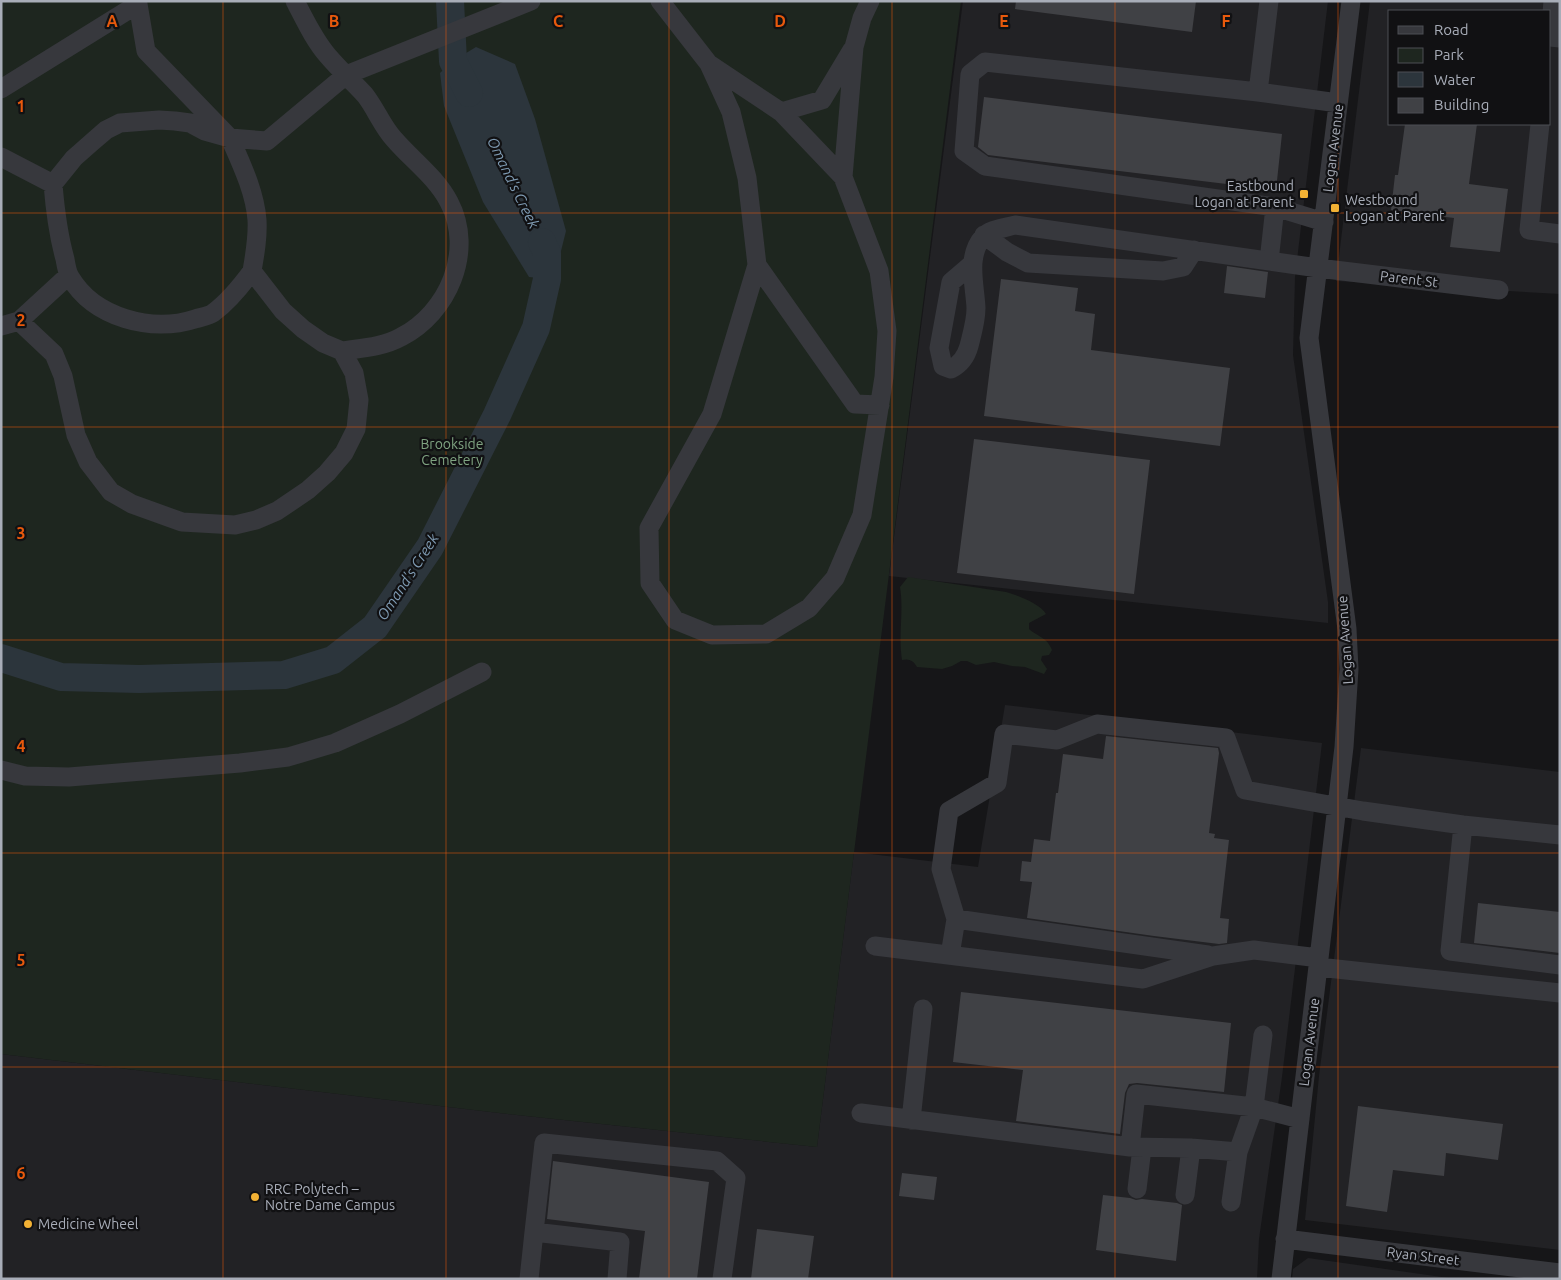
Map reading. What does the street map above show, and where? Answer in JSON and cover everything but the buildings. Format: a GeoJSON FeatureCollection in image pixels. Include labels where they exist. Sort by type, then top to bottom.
{"type":"FeatureCollection","features":[{"type":"Feature","properties":{"kind":"street"},"geometry":{"type":"LineString","coordinates":[[252,271],[283,311],[303,329],[323,343],[342,351],[376,346],[399,338],[414,330],[428,318],[442,301],[452,282],[458,260],[459,240],[456,218],[449,202],[417,161],[394,139],[366,97],[328,56],[312,34],[295,1]]}},
{"type":"Feature","properties":{"kind":"street"},"geometry":{"type":"LineString","coordinates":[[1,89],[138,2],[146,51],[230,138],[244,172],[257,219],[257,239],[252,271],[243,283],[212,314],[187,322],[168,324],[128,321],[115,315],[80,290],[69,276],[55,213],[53,184],[74,158],[106,130],[120,124],[159,120],[175,120],[190,123],[205,131],[230,138],[267,141],[346,75],[531,1]]}},
{"type":"Feature","properties":{"kind":"street"},"geometry":{"type":"LineString","coordinates":[[660,1],[709,64],[731,112],[747,178],[757,265],[712,414],[649,528],[650,583],[675,620],[712,635],[766,634],[809,608],[835,578],[862,515],[884,377],[887,331],[879,271],[843,177],[781,112],[709,64]]}},
{"type":"Feature","properties":{"kind":"street"},"geometry":{"type":"LineString","coordinates":[[1258,92],[1269,1]]}},
{"type":"Feature","properties":{"kind":"street","name":"Logan Avenue"},"geometry":{"type":"LineString","coordinates":[[1281,1279],[1338,805],[1349,669],[1347,629],[1310,338],[1351,1]]}},
{"type":"Feature","properties":{"kind":"street"},"geometry":{"type":"LineString","coordinates":[[1551,25],[1553,1]]}},
{"type":"Feature","properties":{"kind":"street"},"geometry":{"type":"LineString","coordinates":[[843,177],[854,47],[862,7]]}},
{"type":"Feature","properties":{"kind":"street"},"geometry":{"type":"LineString","coordinates":[[781,112],[822,100],[854,47]]}},
{"type":"Feature","properties":{"kind":"street"},"geometry":{"type":"LineString","coordinates":[[1324,222],[1276,208],[985,166],[964,151],[970,74],[985,62],[1258,92],[1338,103]]}},
{"type":"Feature","properties":{"kind":"street"},"geometry":{"type":"LineString","coordinates":[[1540,125],[1529,230],[1560,234]]}},
{"type":"Feature","properties":{"kind":"street"},"geometry":{"type":"LineString","coordinates":[[1,157],[53,184]]}},
{"type":"Feature","properties":{"kind":"street"},"geometry":{"type":"LineString","coordinates":[[1269,261],[1276,208]]}},
{"type":"Feature","properties":{"kind":"street","name":"Parent St"},"geometry":{"type":"LineString","coordinates":[[984,235],[993,230],[1015,225],[1318,268],[1499,290]]}},
{"type":"Feature","properties":{"kind":"street"},"geometry":{"type":"LineString","coordinates":[[972,264],[978,244],[984,235],[1007,252],[1028,263],[1163,271],[1183,266],[1194,250]]}},
{"type":"Feature","properties":{"kind":"street"},"geometry":{"type":"LineString","coordinates":[[757,265],[855,404],[880,405]]}},
{"type":"Feature","properties":{"kind":"street"},"geometry":{"type":"LineString","coordinates":[[69,276],[10,324],[54,354],[64,376],[76,435],[88,462],[111,492],[132,504],[182,522],[235,525],[256,520],[277,511],[308,490],[327,473],[344,453],[356,429],[359,400],[354,373],[342,351]]}},
{"type":"Feature","properties":{"kind":"street"},"geometry":{"type":"LineString","coordinates":[[1,770],[25,776],[69,777],[182,769],[288,757],[336,743],[400,714],[482,672]]}},
{"type":"Feature","properties":{"kind":"street"},"geometry":{"type":"LineString","coordinates":[[950,955],[956,919],[940,869],[949,811],[997,783],[1004,734],[1057,740],[1097,724],[1226,738],[1245,790],[1338,805],[1363,811],[1463,825],[1560,834]]}},
{"type":"Feature","properties":{"kind":"street"},"geometry":{"type":"LineString","coordinates":[[1463,825],[1450,951],[1560,965]]}},
{"type":"Feature","properties":{"kind":"street"},"geometry":{"type":"LineString","coordinates":[[956,919],[1213,956]]}},
{"type":"Feature","properties":{"kind":"street"},"geometry":{"type":"LineString","coordinates":[[875,946],[1143,979],[1213,956],[1254,950],[1318,962],[1560,993]]}},
{"type":"Feature","properties":{"kind":"street"},"geometry":{"type":"LineString","coordinates":[[911,1120],[923,1009]]}},
{"type":"Feature","properties":{"kind":"street"},"geometry":{"type":"LineString","coordinates":[[1231,1202],[1238,1152],[1254,1107],[1263,1035]]}},
{"type":"Feature","properties":{"kind":"street"},"geometry":{"type":"LineString","coordinates":[[1137,1189],[1136,1094],[1254,1107],[1300,1119]]}},
{"type":"Feature","properties":{"kind":"street"},"geometry":{"type":"LineString","coordinates":[[860,1113],[1136,1148],[1192,1148],[1238,1152]]}},
{"type":"Feature","properties":{"kind":"street"},"geometry":{"type":"LineString","coordinates":[[529,1279],[544,1143],[716,1161],[736,1178],[722,1279]]}},
{"type":"Feature","properties":{"kind":"street"},"geometry":{"type":"LineString","coordinates":[[1185,1195],[1192,1148]]}},
{"type":"Feature","properties":{"kind":"street"},"geometry":{"type":"LineString","coordinates":[[534,1232],[620,1242],[617,1279]]}},
{"type":"Feature","properties":{"kind":"street","name":"Ryan Street"},"geometry":{"type":"LineString","coordinates":[[1286,1239],[1471,1270],[1560,1273]]}},
{"type":"Feature","properties":{"kind":"shaded area"},"geometry":{"type":"Polygon","coordinates":[[[963,1],[1328,1],[1295,277],[1293,355],[1328,602],[1328,623],[889,576],[963,1]]]}},
{"type":"Feature","properties":{"kind":"shaded area"},"geometry":{"type":"Polygon","coordinates":[[[1370,1],[1560,1],[1560,294],[1336,281],[1370,1]]]}},
{"type":"Feature","properties":{"kind":"shaded area"},"geometry":{"type":"Polygon","coordinates":[[[1005,705],[1322,743],[1282,1077],[1259,1239],[1257,1279],[1,1279],[1,1054],[517,1115],[817,1147],[854,852],[978,867],[1005,705]]]}},
{"type":"Feature","properties":{"kind":"shaded area"},"geometry":{"type":"Polygon","coordinates":[[[1361,748],[1560,772],[1560,1250],[1305,1220],[1319,1076],[1361,748]]]}},
{"type":"Feature","properties":{"kind":"shaded area"},"geometry":{"type":"Polygon","coordinates":[[[1308,1258],[1456,1279],[1292,1279],[1293,1269],[1308,1258]]]}},
{"type":"Feature","properties":{"kind":"green space","name":"Brookside Cemetery"},"geometry":{"type":"Polygon","coordinates":[[[1,1],[961,1],[817,1147],[517,1115],[1,1054],[1,1]]]}},
{"type":"Feature","properties":{"kind":"green space"},"geometry":{"type":"Polygon","coordinates":[[[908,577],[1006,592],[1034,603],[1046,614],[1029,623],[1029,629],[1045,640],[1052,650],[1049,655],[1042,656],[1041,660],[1047,669],[1044,674],[1025,667],[994,662],[976,665],[967,661],[961,661],[942,669],[917,667],[911,660],[902,660],[900,587],[908,577]]]}},
{"type":"Feature","properties":{"kind":"water"},"geometry":{"type":"Polygon","coordinates":[[[476,47],[515,64],[535,119],[566,231],[556,271],[547,279],[529,277],[483,202],[444,106],[440,73],[453,61],[476,47]]]}},
{"type":"Feature","properties":{"kind":"waterway","name":"Omand's Creek"},"geometry":{"type":"LineString","coordinates":[[450,1],[453,61],[469,93]]}},
{"type":"Feature","properties":{"kind":"waterway","name":"Omand's Creek"},"geometry":{"type":"LineString","coordinates":[[1,658],[61,677],[139,679],[284,675],[333,660],[375,627],[430,547],[497,415],[536,328],[547,279],[547,253],[542,242]]}},
{"type":"Feature","properties":{"kind":"place","name":"Eastbound Logan at Parent"},"geometry":{"type":"Point","coordinates":[1304,194]}},
{"type":"Feature","properties":{"kind":"place","name":"Westbound Logan at Parent"},"geometry":{"type":"Point","coordinates":[1335,208]}},
{"type":"Feature","properties":{"kind":"place","name":"RRC Polytech – Notre Dame Campus"},"geometry":{"type":"Point","coordinates":[255,1197]}},
{"type":"Feature","properties":{"kind":"place","name":"Medicine Wheel"},"geometry":{"type":"Point","coordinates":[28,1224]}}]}
